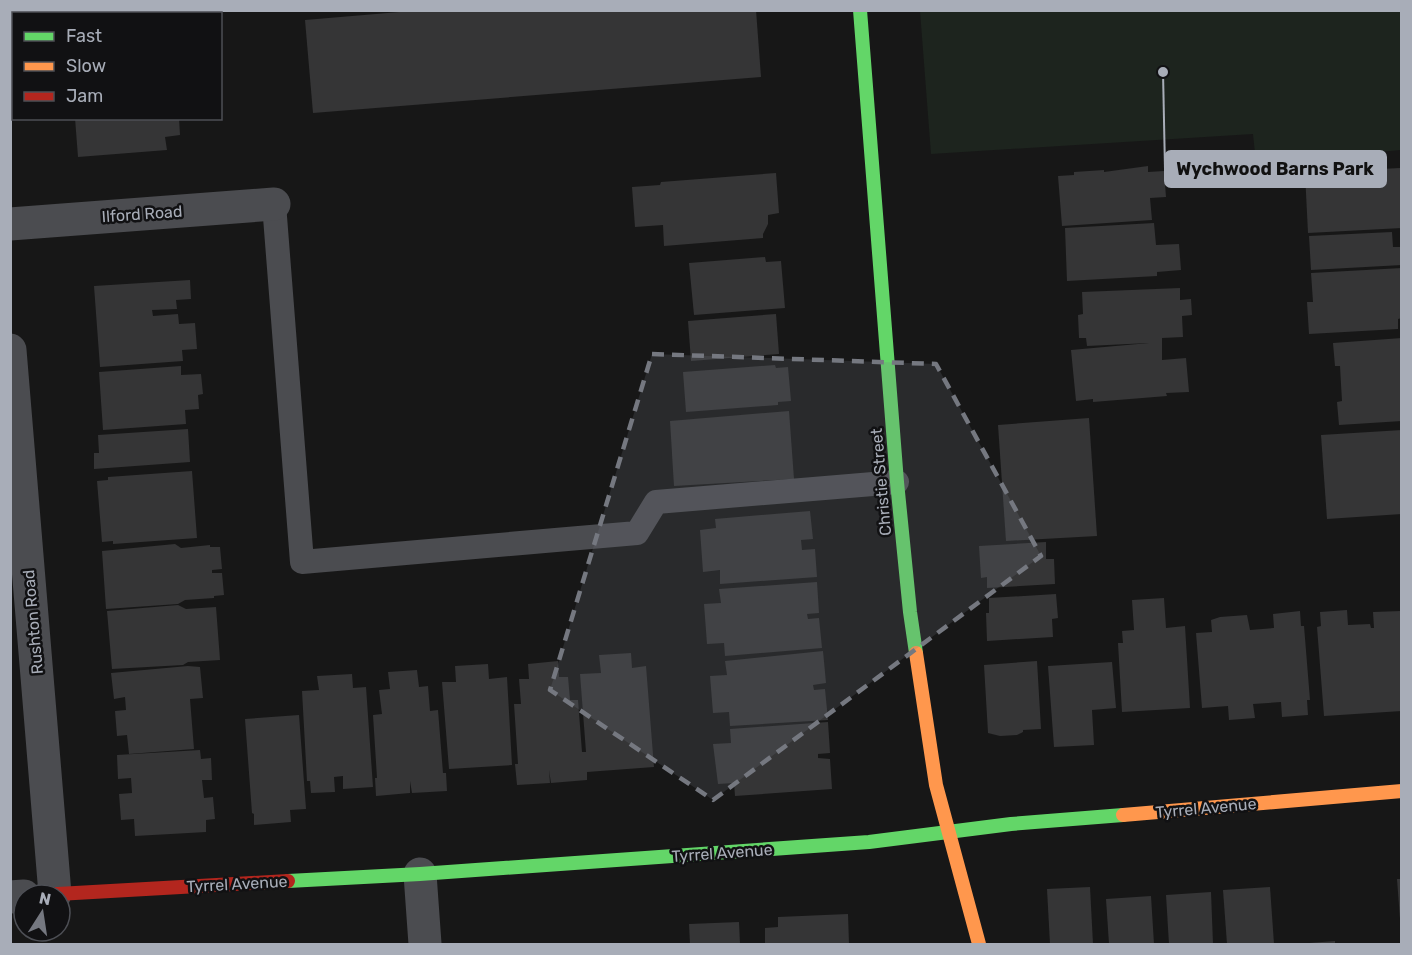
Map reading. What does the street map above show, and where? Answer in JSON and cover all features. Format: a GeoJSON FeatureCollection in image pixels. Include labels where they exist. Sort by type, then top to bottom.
{"type":"FeatureCollection","features":[{"type":"Feature","properties":{"kind":"street","name":"Christie Street"},"geometry":{"type":"LineString","coordinates":[[860,10],[897,482],[912,624],[936,785],[979,945]]}},
{"type":"Feature","properties":{"kind":"street","name":"Ilford Road"},"geometry":{"type":"LineString","coordinates":[[10,224],[274,204]]}},
{"type":"Feature","properties":{"kind":"street","name":"Rushton Road"},"geometry":{"type":"LineString","coordinates":[[10,350],[39,883]]}},
{"type":"Feature","properties":{"kind":"street","name":"Tyrrel Avenue"},"geometry":{"type":"LineString","coordinates":[[72,893],[420,874],[869,843],[1011,824],[1401,791]]}},
{"type":"Feature","properties":{"kind":"street"},"geometry":{"type":"LineString","coordinates":[[420,874],[425,945]]}},
{"type":"Feature","properties":{"kind":"lane"},"geometry":{"type":"LineString","coordinates":[[274,204],[302,562],[637,532],[656,502],[897,482]]}},
{"type":"Feature","properties":{"kind":"highlighted area"},"geometry":{"type":"Polygon","coordinates":[[[652,354],[936,364],[1041,556],[713,800],[550,690],[652,354]]]}},
{"type":"Feature","properties":{"kind":"shaded area"},"geometry":{"type":"Polygon","coordinates":[[[920,11],[1401,11],[1401,150],[1256,163],[1253,134],[931,154],[920,11]]]}},
{"type":"Feature","properties":{"kind":"building"},"geometry":{"type":"Polygon","coordinates":[[[66,10],[169,10],[169,12],[66,12],[66,10]]]}},
{"type":"Feature","properties":{"kind":"building"},"geometry":{"type":"Polygon","coordinates":[[[423,10],[756,10],[761,77],[313,113],[305,20],[423,10]]]}},
{"type":"Feature","properties":{"kind":"building"},"geometry":{"type":"Polygon","coordinates":[[[75,120],[179,120],[180,135],[165,137],[167,150],[78,157],[75,120]]]}},
{"type":"Feature","properties":{"kind":"building"},"geometry":{"type":"Polygon","coordinates":[[[1148,166],[1148,172],[1164,171],[1166,197],[1150,198],[1152,220],[1062,226],[1058,176],[1074,175],[1074,172],[1104,170],[1104,172],[1148,166]]]}},
{"type":"Feature","properties":{"kind":"building"},"geometry":{"type":"Polygon","coordinates":[[[1400,168],[1402,228],[1308,233],[1305,173],[1400,168]]]}},
{"type":"Feature","properties":{"kind":"building"},"geometry":{"type":"Polygon","coordinates":[[[776,173],[779,213],[768,215],[768,224],[763,238],[664,246],[663,225],[635,227],[632,187],[660,185],[661,182],[776,173]]]}},
{"type":"Feature","properties":{"kind":"building"},"geometry":{"type":"Polygon","coordinates":[[[1154,223],[1156,245],[1179,244],[1181,270],[1157,272],[1157,276],[1067,281],[1065,228],[1154,223]]]}},
{"type":"Feature","properties":{"kind":"building"},"geometry":{"type":"Polygon","coordinates":[[[1392,232],[1393,247],[1402,247],[1402,265],[1311,270],[1309,236],[1392,232]]]}},
{"type":"Feature","properties":{"kind":"building"},"geometry":{"type":"Polygon","coordinates":[[[765,257],[766,262],[781,261],[785,308],[694,315],[689,263],[765,257]]]}},
{"type":"Feature","properties":{"kind":"building"},"geometry":{"type":"Polygon","coordinates":[[[1402,268],[1402,318],[1398,319],[1398,329],[1309,334],[1307,302],[1313,302],[1311,273],[1402,268]]]}},
{"type":"Feature","properties":{"kind":"building"},"geometry":{"type":"Polygon","coordinates":[[[190,280],[191,299],[176,300],[177,309],[152,310],[153,316],[178,314],[179,324],[195,323],[197,349],[182,350],[183,361],[100,367],[94,286],[190,280]]]}},
{"type":"Feature","properties":{"kind":"building"},"geometry":{"type":"Polygon","coordinates":[[[1180,288],[1180,300],[1191,299],[1192,315],[1182,316],[1183,337],[1162,338],[1162,360],[1186,358],[1189,392],[1093,402],[1093,399],[1076,401],[1071,350],[1149,343],[1087,346],[1086,338],[1079,338],[1078,315],[1083,314],[1082,292],[1180,288]]]}},
{"type":"Feature","properties":{"kind":"building"},"geometry":{"type":"Polygon","coordinates":[[[776,314],[779,354],[691,361],[688,321],[776,314]]]}},
{"type":"Feature","properties":{"kind":"building"},"geometry":{"type":"Polygon","coordinates":[[[1402,338],[1402,421],[1339,425],[1337,402],[1342,401],[1340,366],[1335,366],[1333,343],[1402,338]]]}},
{"type":"Feature","properties":{"kind":"building"},"geometry":{"type":"Polygon","coordinates":[[[775,365],[776,368],[788,367],[791,401],[778,402],[778,405],[686,412],[683,372],[775,365]]]}},
{"type":"Feature","properties":{"kind":"building"},"geometry":{"type":"Polygon","coordinates":[[[181,366],[181,375],[201,374],[203,394],[198,395],[199,409],[185,410],[186,424],[103,430],[99,372],[181,366]]]}},
{"type":"Feature","properties":{"kind":"building"},"geometry":{"type":"Polygon","coordinates":[[[789,411],[794,479],[674,486],[670,421],[789,411]]]}},
{"type":"Feature","properties":{"kind":"building"},"geometry":{"type":"Polygon","coordinates":[[[1089,418],[1097,536],[1006,541],[998,425],[1089,418]]]}},
{"type":"Feature","properties":{"kind":"building"},"geometry":{"type":"Polygon","coordinates":[[[188,429],[190,462],[94,469],[94,453],[99,453],[98,435],[188,429]]]}},
{"type":"Feature","properties":{"kind":"building"},"geometry":{"type":"Polygon","coordinates":[[[1402,430],[1402,514],[1327,519],[1321,435],[1402,430]]]}},
{"type":"Feature","properties":{"kind":"building"},"geometry":{"type":"Polygon","coordinates":[[[192,471],[197,538],[113,544],[113,541],[102,542],[97,481],[108,480],[108,477],[192,471]]]}},
{"type":"Feature","properties":{"kind":"building"},"geometry":{"type":"Polygon","coordinates":[[[810,511],[813,539],[801,540],[802,550],[815,549],[817,577],[720,584],[720,570],[703,572],[700,530],[716,528],[715,519],[810,511]]]}},
{"type":"Feature","properties":{"kind":"building"},"geometry":{"type":"Polygon","coordinates":[[[1046,542],[1046,559],[1054,559],[1055,584],[987,588],[987,577],[981,578],[979,546],[1046,542]]]}},
{"type":"Feature","properties":{"kind":"building"},"geometry":{"type":"Polygon","coordinates":[[[175,544],[181,548],[210,545],[210,547],[220,547],[222,569],[212,570],[212,573],[222,573],[224,595],[185,600],[178,604],[106,609],[102,551],[175,544]]]}},
{"type":"Feature","properties":{"kind":"building"},"geometry":{"type":"Polygon","coordinates":[[[817,582],[819,613],[807,614],[808,619],[819,618],[822,648],[725,656],[724,643],[707,644],[704,604],[721,603],[719,589],[817,582]]]}},
{"type":"Feature","properties":{"kind":"building"},"geometry":{"type":"Polygon","coordinates":[[[1056,594],[1058,618],[1052,619],[1053,637],[987,641],[986,613],[989,613],[989,598],[1056,594]]]}},
{"type":"Feature","properties":{"kind":"building"},"geometry":{"type":"Polygon","coordinates":[[[1164,598],[1166,628],[1185,626],[1190,708],[1122,712],[1118,643],[1123,643],[1122,631],[1134,630],[1132,600],[1164,598]]]}},
{"type":"Feature","properties":{"kind":"building"},"geometry":{"type":"Polygon","coordinates":[[[178,605],[186,609],[216,607],[220,660],[188,662],[183,665],[112,669],[107,611],[178,605]]]}},
{"type":"Feature","properties":{"kind":"building"},"geometry":{"type":"Polygon","coordinates":[[[1347,610],[1348,625],[1370,624],[1371,628],[1374,628],[1373,612],[1401,611],[1402,711],[1324,716],[1317,627],[1321,626],[1320,612],[1347,610]]]}},
{"type":"Feature","properties":{"kind":"building"},"geometry":{"type":"Polygon","coordinates":[[[1300,611],[1301,626],[1304,626],[1310,700],[1307,700],[1308,715],[1282,717],[1281,702],[1253,704],[1255,718],[1229,720],[1228,706],[1202,708],[1196,633],[1212,632],[1211,620],[1247,615],[1250,630],[1274,628],[1273,614],[1300,611]]]}},
{"type":"Feature","properties":{"kind":"building"},"geometry":{"type":"Polygon","coordinates":[[[823,651],[826,683],[813,685],[814,690],[825,689],[828,720],[730,726],[729,712],[713,713],[710,676],[727,675],[725,661],[823,651]]]}},
{"type":"Feature","properties":{"kind":"building"},"geometry":{"type":"Polygon","coordinates":[[[631,653],[632,668],[646,666],[654,767],[587,772],[587,780],[551,783],[549,770],[550,783],[517,785],[514,704],[521,704],[519,679],[529,679],[528,664],[558,661],[559,677],[568,677],[570,700],[578,700],[582,752],[586,752],[580,674],[601,673],[599,655],[631,653]]]}},
{"type":"Feature","properties":{"kind":"building"},"geometry":{"type":"Polygon","coordinates":[[[1037,661],[1041,729],[1023,730],[1017,735],[1000,736],[988,733],[984,665],[1037,661]]]}},
{"type":"Feature","properties":{"kind":"building"},"geometry":{"type":"Polygon","coordinates":[[[1112,662],[1116,708],[1092,710],[1094,745],[1054,747],[1048,666],[1112,662]]]}},
{"type":"Feature","properties":{"kind":"building"},"geometry":{"type":"Polygon","coordinates":[[[488,664],[489,679],[507,677],[512,765],[449,769],[442,682],[456,682],[455,666],[488,664]]]}},
{"type":"Feature","properties":{"kind":"building"},"geometry":{"type":"Polygon","coordinates":[[[188,666],[200,667],[203,698],[190,699],[194,749],[129,754],[127,735],[117,736],[115,711],[126,710],[125,697],[114,699],[111,673],[188,666]]]}},
{"type":"Feature","properties":{"kind":"building"},"geometry":{"type":"Polygon","coordinates":[[[417,670],[419,687],[428,686],[430,711],[438,710],[443,773],[446,773],[447,791],[412,793],[410,781],[410,793],[376,796],[373,715],[382,714],[379,690],[390,689],[388,672],[417,670]]]}},
{"type":"Feature","properties":{"kind":"building"},"geometry":{"type":"Polygon","coordinates":[[[352,674],[353,688],[366,687],[373,787],[343,789],[343,776],[334,777],[335,792],[311,793],[310,781],[307,781],[302,691],[319,690],[317,676],[352,674]]]}},
{"type":"Feature","properties":{"kind":"building"},"geometry":{"type":"Polygon","coordinates":[[[299,715],[306,809],[290,810],[291,822],[254,825],[245,719],[299,715]]]}},
{"type":"Feature","properties":{"kind":"building"},"geometry":{"type":"Polygon","coordinates":[[[828,722],[830,753],[818,754],[818,758],[830,759],[832,789],[735,796],[734,783],[718,784],[713,744],[731,743],[730,729],[828,722]]]}},
{"type":"Feature","properties":{"kind":"building"},"geometry":{"type":"Polygon","coordinates":[[[200,750],[201,759],[211,758],[212,780],[202,780],[204,798],[213,797],[215,819],[206,820],[206,832],[135,836],[134,819],[121,820],[119,794],[132,793],[131,778],[118,779],[117,755],[200,750]]]}},
{"type":"Feature","properties":{"kind":"building"},"geometry":{"type":"Polygon","coordinates":[[[1397,879],[1402,879],[1402,919],[1400,919],[1397,879]]]}},
{"type":"Feature","properties":{"kind":"building"},"geometry":{"type":"Polygon","coordinates":[[[1090,887],[1093,944],[1050,944],[1047,889],[1090,887]]]}},
{"type":"Feature","properties":{"kind":"building"},"geometry":{"type":"Polygon","coordinates":[[[1270,887],[1274,944],[1227,944],[1223,890],[1270,887]]]}},
{"type":"Feature","properties":{"kind":"building"},"geometry":{"type":"Polygon","coordinates":[[[1211,892],[1213,944],[1169,944],[1166,895],[1211,892]]]}},
{"type":"Feature","properties":{"kind":"building"},"geometry":{"type":"Polygon","coordinates":[[[1151,896],[1154,944],[1109,944],[1106,899],[1151,896]]]}},
{"type":"Feature","properties":{"kind":"building"},"geometry":{"type":"Polygon","coordinates":[[[848,914],[849,944],[765,944],[765,928],[778,927],[778,917],[848,914]]]}},
{"type":"Feature","properties":{"kind":"building"},"geometry":{"type":"Polygon","coordinates":[[[739,922],[740,944],[690,944],[689,924],[739,922]]]}},
{"type":"Feature","properties":{"kind":"building"},"geometry":{"type":"Polygon","coordinates":[[[1335,941],[1335,944],[1309,944],[1309,943],[1335,941]]]}},
{"type":"Feature","properties":{"kind":"traffic: fast"},"geometry":{"type":"LineString","coordinates":[[860,10],[897,482],[916,653]]}},
{"type":"Feature","properties":{"kind":"traffic: fast"},"geometry":{"type":"LineString","coordinates":[[288,881],[420,874],[869,842],[1011,824],[1123,815]]}},
{"type":"Feature","properties":{"kind":"traffic: slow"},"geometry":{"type":"LineString","coordinates":[[916,653],[936,785],[979,944]]}},
{"type":"Feature","properties":{"kind":"traffic: slow"},"geometry":{"type":"LineString","coordinates":[[1123,815],[1402,791]]}},
{"type":"Feature","properties":{"kind":"traffic: jam"},"geometry":{"type":"LineString","coordinates":[[72,893],[288,881]]}},
{"type":"Feature","properties":{"kind":"place","name":"Wychwood Barns Park"},"geometry":{"type":"Point","coordinates":[1163,72]}}]}
